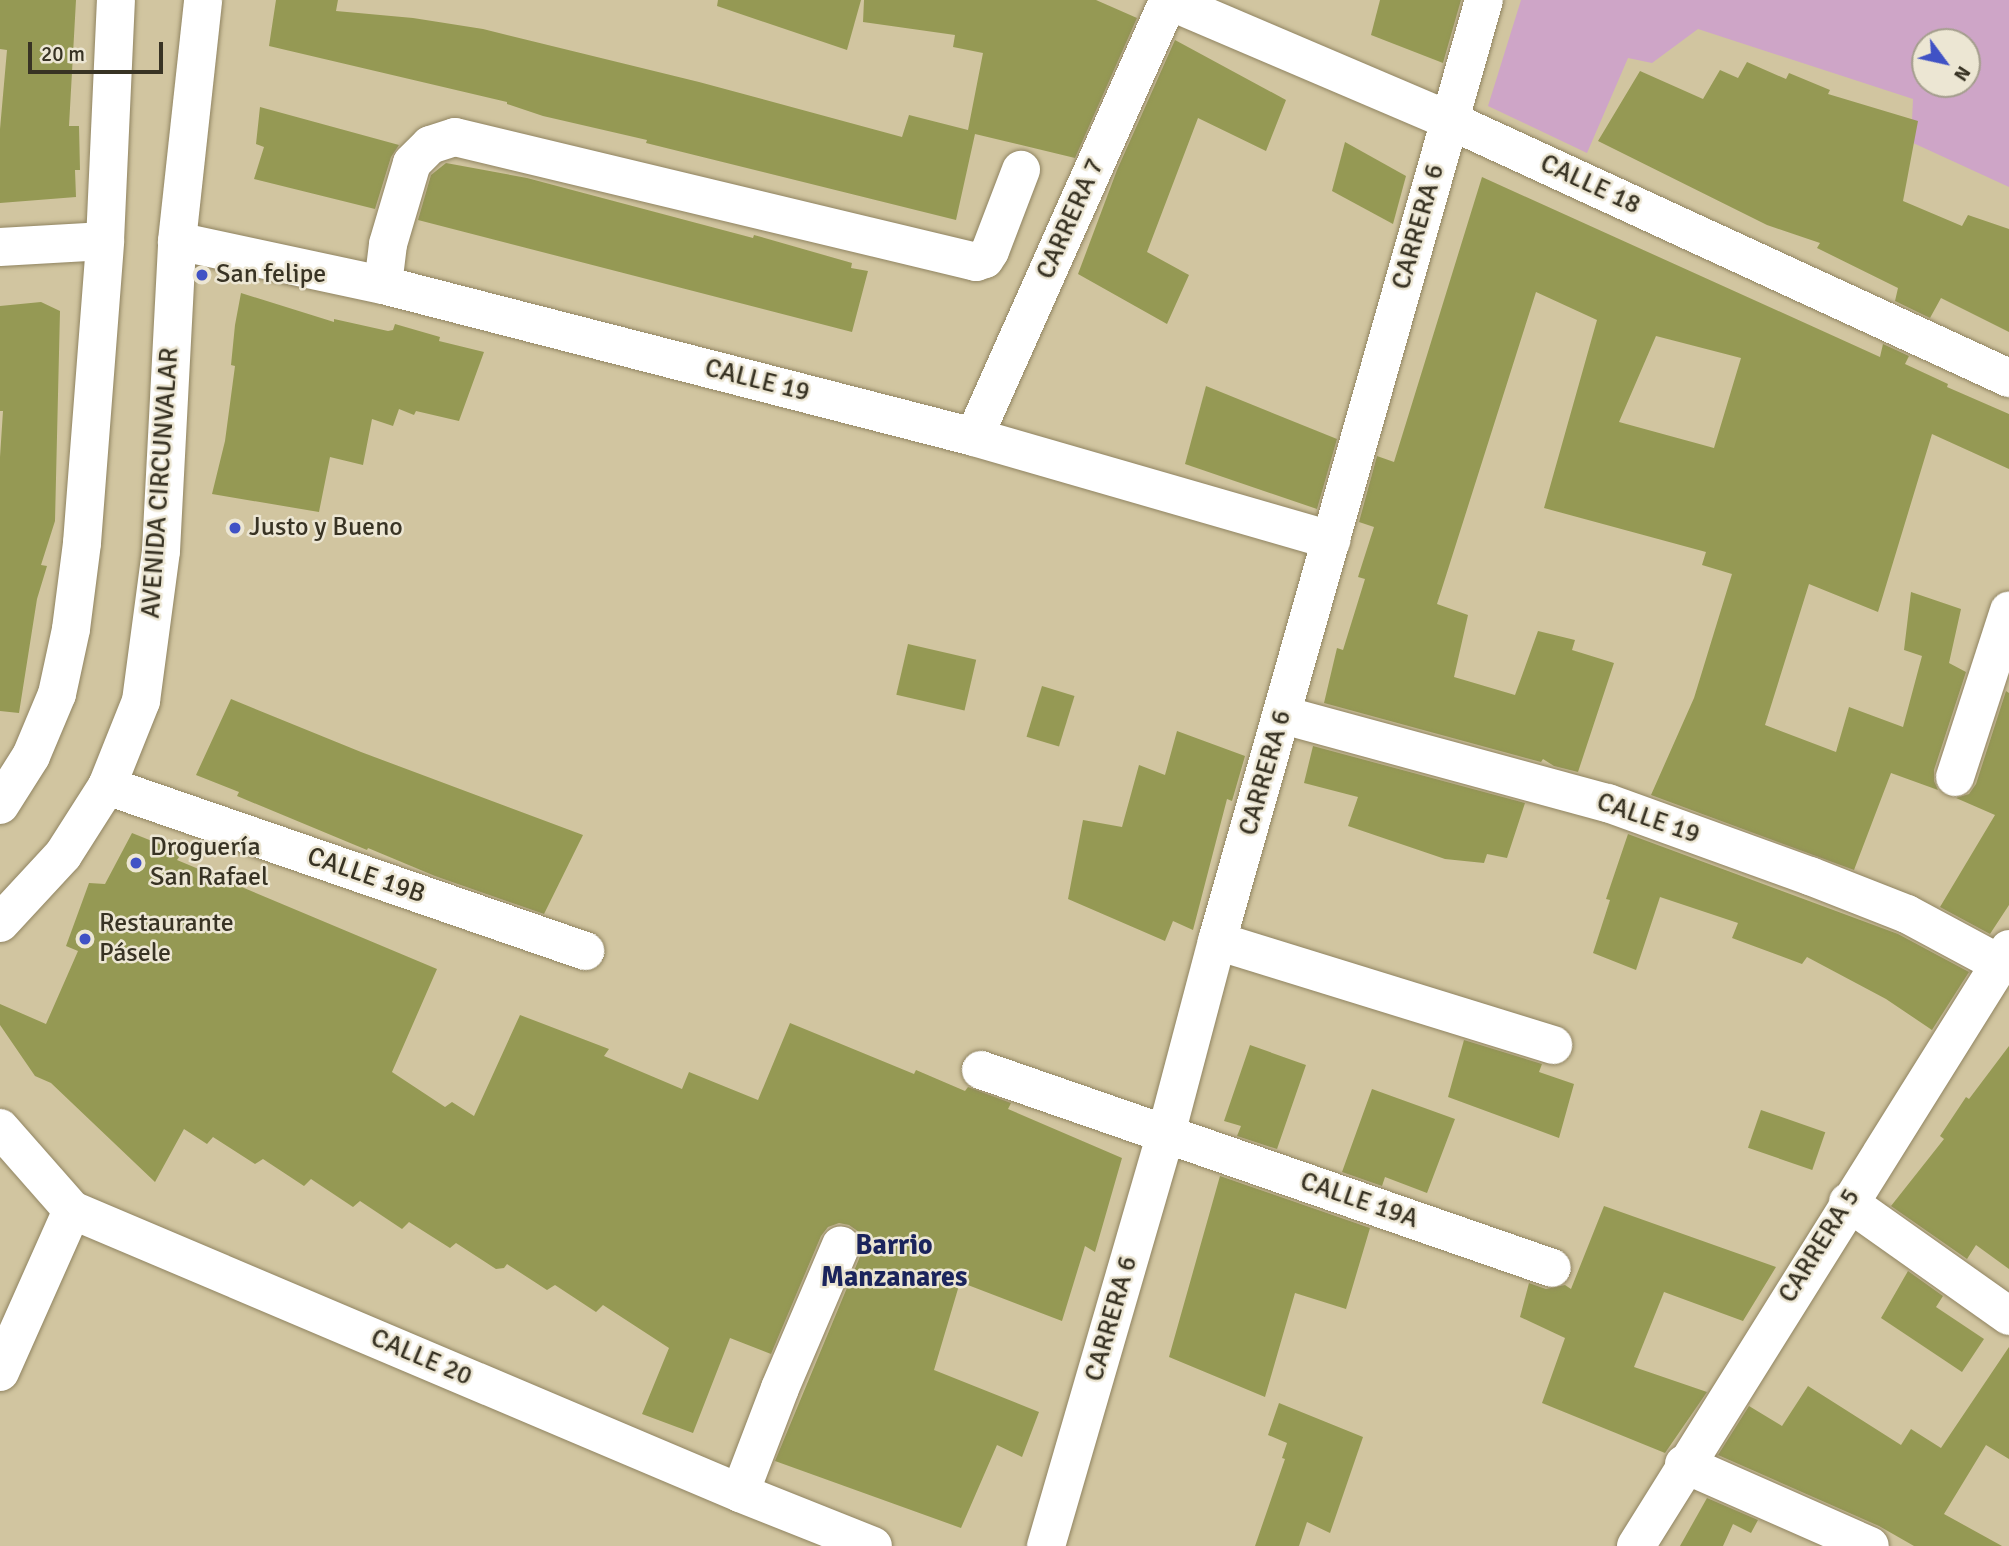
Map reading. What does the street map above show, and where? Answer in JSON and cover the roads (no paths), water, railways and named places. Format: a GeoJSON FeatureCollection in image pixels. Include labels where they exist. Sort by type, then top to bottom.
{"type":"FeatureCollection","features":[{"type":"Feature","properties":{"kind":"street"},"geometry":{"type":"LineString","coordinates":[[0,805],[31,756],[57,694],[71,629],[82,543],[105,241],[116,0]]}},
{"type":"Feature","properties":{"kind":"street","name":"AVENIDA CIRCUNVALAR"},"geometry":{"type":"LineString","coordinates":[[0,923],[63,855],[107,786],[141,701],[159,564],[177,242],[203,0]]}},
{"type":"Feature","properties":{"kind":"street","name":"CALLE 18"},"geometry":{"type":"LineString","coordinates":[[1168,0],[1450,120],[2009,379]]}},
{"type":"Feature","properties":{"kind":"street","name":"CARRERA 7"},"geometry":{"type":"LineString","coordinates":[[974,437],[1168,0]]}},
{"type":"Feature","properties":{"kind":"street","name":"CARRERA 6"},"geometry":{"type":"LineString","coordinates":[[1046,1546],[1166,1134],[1217,941],[1484,0]]}},
{"type":"Feature","properties":{"kind":"street"},"geometry":{"type":"LineString","coordinates":[[383,285],[388,244],[412,163],[430,145],[455,136],[976,262],[985,259],[990,251],[1021,170]]}},
{"type":"Feature","properties":{"kind":"street"},"geometry":{"type":"LineString","coordinates":[[0,247],[105,241]]}},
{"type":"Feature","properties":{"kind":"street","name":"CALLE 19"},"geometry":{"type":"LineString","coordinates":[[177,242],[383,285],[974,437],[1331,540]]}},
{"type":"Feature","properties":{"kind":"street"},"geometry":{"type":"LineString","coordinates":[[1955,778],[2009,611]]}},
{"type":"Feature","properties":{"kind":"street","name":"CALLE 19"},"geometry":{"type":"LineString","coordinates":[[1283,715],[1620,808],[1810,876],[2003,956]]}},
{"type":"Feature","properties":{"kind":"street","name":"CALLE 19B"},"geometry":{"type":"LineString","coordinates":[[107,786],[585,951]]}},
{"type":"Feature","properties":{"kind":"street"},"geometry":{"type":"LineString","coordinates":[[1217,941],[1553,1045]]}},
{"type":"Feature","properties":{"kind":"street","name":"CARRERA 5"},"geometry":{"type":"LineString","coordinates":[[1636,1546],[1684,1464],[2003,956]]}},
{"type":"Feature","properties":{"kind":"street","name":"CALLE 19A"},"geometry":{"type":"LineString","coordinates":[[981,1070],[1552,1268]]}},
{"type":"Feature","properties":{"kind":"street","name":"CALLE 20"},"geometry":{"type":"LineString","coordinates":[[0,1128],[72,1210],[740,1493],[873,1546]]}},
{"type":"Feature","properties":{"kind":"street"},"geometry":{"type":"LineString","coordinates":[[1848,1202],[2009,1316]]}},
{"type":"Feature","properties":{"kind":"street"},"geometry":{"type":"LineString","coordinates":[[0,1372],[72,1210]]}},
{"type":"Feature","properties":{"kind":"street"},"geometry":{"type":"LineString","coordinates":[[740,1493],[780,1388],[841,1244]]}},
{"type":"Feature","properties":{"kind":"street"},"geometry":{"type":"LineString","coordinates":[[1684,1464],[1870,1546]]}},
{"type":"Feature","properties":{"kind":"place","name":"San felipe"},"geometry":{"type":"Point","coordinates":[202,275]}},
{"type":"Feature","properties":{"kind":"place","name":"Justo y Bueno"},"geometry":{"type":"Point","coordinates":[235,528]}},
{"type":"Feature","properties":{"kind":"place","name":"Droguería San Rafael"},"geometry":{"type":"Point","coordinates":[136,863]}},
{"type":"Feature","properties":{"kind":"place","name":"Restaurante Pásele"},"geometry":{"type":"Point","coordinates":[85,939]}},
{"type":"Feature","properties":{"kind":"district","name":"Barrio Manzanares"},"geometry":{"type":"Point","coordinates":[894,1261]}}]}
